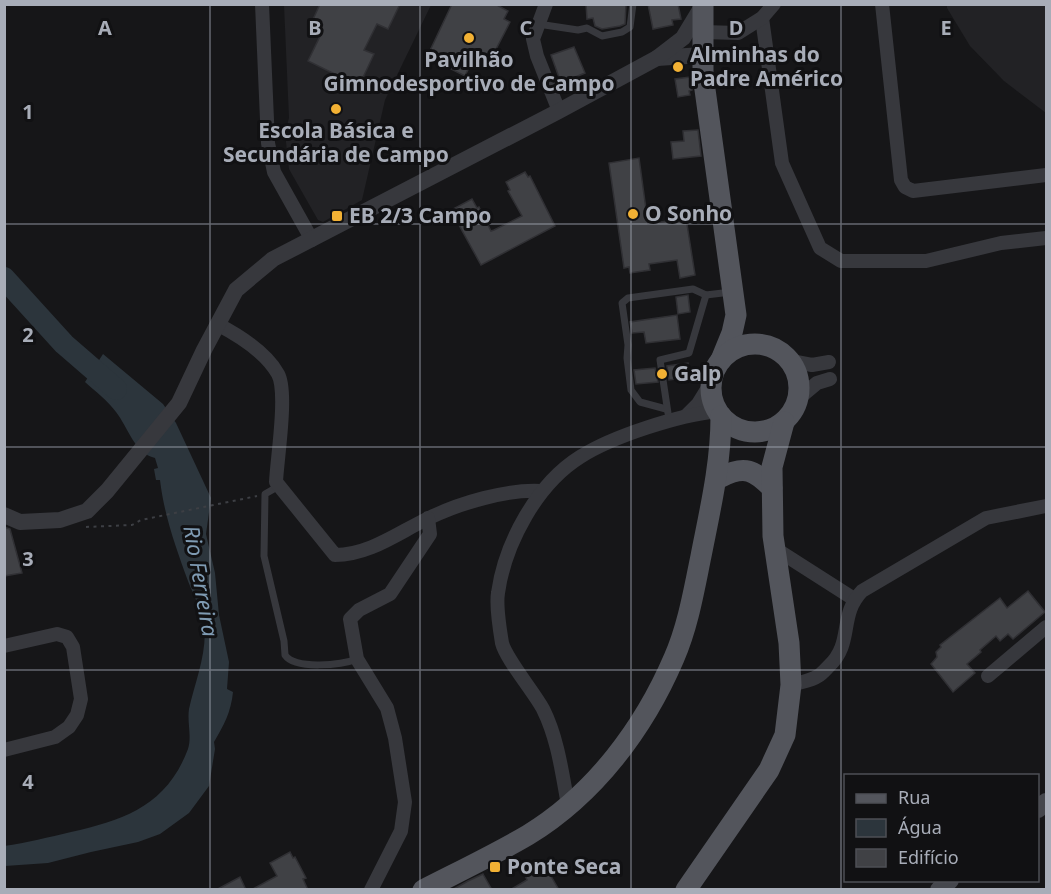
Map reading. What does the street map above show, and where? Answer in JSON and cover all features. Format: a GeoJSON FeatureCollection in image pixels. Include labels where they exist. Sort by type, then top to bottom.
{"type":"FeatureCollection","features":[{"type":"Feature","properties":{"kind":"main road"},"geometry":{"type":"LineString","coordinates":[[423,890],[530,834],[568,805],[624,746],[652,704],[675,656],[693,596],[717,486],[721,442],[720,414],[711,393],[711,383],[714,371],[732,333],[736,315],[698,42],[704,5]]}},
{"type":"Feature","properties":{"kind":"main road"},"geometry":{"type":"LineString","coordinates":[[686,890],[770,770],[785,735],[791,685],[789,643],[775,551],[772,467],[784,422],[795,407],[798,398],[798,375],[791,361],[784,354],[765,345],[745,327],[736,315]]}},
{"type":"Feature","properties":{"kind":"main road"},"geometry":{"type":"LineString","coordinates":[[721,360],[741,346],[765,345]]}},
{"type":"Feature","properties":{"kind":"main road"},"geometry":{"type":"LineString","coordinates":[[720,414],[736,428],[749,432],[769,430],[784,422]]}},
{"type":"Feature","properties":{"kind":"main road"},"geometry":{"type":"LineString","coordinates":[[749,432],[760,442],[772,467]]}},
{"type":"Feature","properties":{"kind":"main road"},"geometry":{"type":"LineString","coordinates":[[717,486],[729,456],[749,432]]}},
{"type":"Feature","properties":{"kind":"main road"},"geometry":{"type":"LineString","coordinates":[[717,486],[735,470],[748,470],[760,476],[772,488]]}},
{"type":"Feature","properties":{"kind":"street"},"geometry":{"type":"LineString","coordinates":[[262,4],[268,143],[274,172],[312,240]]}},
{"type":"Feature","properties":{"kind":"street"},"geometry":{"type":"LineString","coordinates":[[546,4],[533,39],[537,56],[559,111]]}},
{"type":"Feature","properties":{"kind":"street"},"geometry":{"type":"LineString","coordinates":[[4,515],[20,522],[60,520],[87,511],[107,491],[179,403],[237,290],[273,259],[657,58],[698,42],[738,33],[762,18],[774,4]]}},
{"type":"Feature","properties":{"kind":"street"},"geometry":{"type":"LineString","coordinates":[[882,4],[901,180],[905,187],[913,191],[1047,175]]}},
{"type":"Feature","properties":{"kind":"street"},"geometry":{"type":"LineString","coordinates":[[762,18],[782,163],[820,248],[841,261],[926,261],[1001,243],[1047,238]]}},
{"type":"Feature","properties":{"kind":"street"},"geometry":{"type":"LineString","coordinates":[[657,58],[698,42]]}},
{"type":"Feature","properties":{"kind":"street"},"geometry":{"type":"LineString","coordinates":[[218,324],[262,353],[279,376],[282,397],[276,482],[335,555],[349,555],[461,505],[524,490],[541,491]]}},
{"type":"Feature","properties":{"kind":"street"},"geometry":{"type":"LineString","coordinates":[[791,361],[812,365],[829,362]]}},
{"type":"Feature","properties":{"kind":"street"},"geometry":{"type":"LineString","coordinates":[[798,398],[817,383],[830,379]]}},
{"type":"Feature","properties":{"kind":"street"},"geometry":{"type":"LineString","coordinates":[[686,416],[698,404],[711,383]]}},
{"type":"Feature","properties":{"kind":"street"},"geometry":{"type":"LineString","coordinates":[[568,805],[556,742],[543,709],[503,645],[497,595],[510,547],[541,491],[580,457],[669,415],[720,414]]}},
{"type":"Feature","properties":{"kind":"street"},"geometry":{"type":"LineString","coordinates":[[791,685],[819,676],[837,658],[844,644],[847,614],[854,599],[862,591],[986,518],[1047,506]]}},
{"type":"Feature","properties":{"kind":"street"},"geometry":{"type":"LineString","coordinates":[[371,890],[401,831],[405,802],[395,738],[387,708],[357,659],[350,619],[359,610],[390,594],[430,534],[428,518]]}},
{"type":"Feature","properties":{"kind":"street"},"geometry":{"type":"LineString","coordinates":[[775,551],[782,553],[854,599]]}},
{"type":"Feature","properties":{"kind":"street"},"geometry":{"type":"LineString","coordinates":[[988,676],[1047,627]]}},
{"type":"Feature","properties":{"kind":"street"},"geometry":{"type":"LineString","coordinates":[[4,646],[57,634],[67,637],[73,647],[81,699],[77,715],[69,727],[55,737],[4,750]]}},
{"type":"Feature","properties":{"kind":"lane"},"geometry":{"type":"LineString","coordinates":[[538,24],[578,30],[587,28],[602,36],[622,32],[630,27],[633,4]]}},
{"type":"Feature","properties":{"kind":"lane"},"geometry":{"type":"LineString","coordinates":[[669,415],[639,402],[631,390],[622,303],[628,298],[693,289],[706,295],[733,292]]}},
{"type":"Feature","properties":{"kind":"lane"},"geometry":{"type":"LineString","coordinates":[[669,415],[660,360],[689,353],[706,295]]}},
{"type":"Feature","properties":{"kind":"lane"},"geometry":{"type":"LineString","coordinates":[[279,486],[265,494],[264,556],[284,641],[285,655],[292,662],[301,664],[335,665],[357,659]]}},
{"type":"Feature","properties":{"kind":"path"},"geometry":{"type":"LineString","coordinates":[[60,520],[70,526],[90,528],[132,525],[141,520],[155,519],[265,494]]}},
{"type":"Feature","properties":{"kind":"shaded area","name":"Escola Básica e Secundária de Campo"},"geometry":{"type":"Polygon","coordinates":[[[284,5],[431,5],[385,100],[362,200],[323,222],[318,220],[289,169],[285,133],[289,118],[284,5]]]}},
{"type":"Feature","properties":{"kind":"shaded area"},"geometry":{"type":"Polygon","coordinates":[[[947,5],[1046,5],[1046,113],[1004,81],[970,46],[947,5]]]}},
{"type":"Feature","properties":{"kind":"water"},"geometry":{"type":"Polygon","coordinates":[[[103,354],[163,404],[176,423],[211,498],[206,534],[215,573],[219,615],[229,662],[227,689],[233,692],[231,706],[214,742],[209,786],[189,813],[160,834],[138,842],[48,863],[5,866],[4,846],[30,842],[109,822],[142,807],[168,784],[179,768],[189,744],[189,709],[203,655],[204,623],[171,531],[160,480],[156,480],[154,469],[158,468],[155,458],[142,451],[113,408],[85,382],[103,354]]]}},
{"type":"Feature","properties":{"kind":"building"},"geometry":{"type":"Polygon","coordinates":[[[320,4],[400,4],[388,29],[377,24],[364,50],[374,54],[359,86],[308,61],[323,30],[311,24],[320,4]]]}},
{"type":"Feature","properties":{"kind":"building","name":"Pavilhão Gimnodesportivo de Campo"},"geometry":{"type":"Polygon","coordinates":[[[452,4],[495,4],[508,11],[504,19],[510,22],[492,57],[487,54],[482,64],[473,59],[465,76],[427,57],[452,4]]]}},
{"type":"Feature","properties":{"kind":"building"},"geometry":{"type":"Polygon","coordinates":[[[586,4],[626,4],[625,24],[602,29],[595,26],[593,18],[587,19],[586,4]]]}},
{"type":"Feature","properties":{"kind":"building"},"geometry":{"type":"Polygon","coordinates":[[[648,4],[678,4],[681,19],[672,20],[673,25],[653,29],[648,4]]]}},
{"type":"Feature","properties":{"kind":"building"},"geometry":{"type":"Polygon","coordinates":[[[574,47],[585,73],[561,83],[551,55],[574,47]]]}},
{"type":"Feature","properties":{"kind":"building"},"geometry":{"type":"Polygon","coordinates":[[[690,77],[692,90],[689,91],[690,95],[678,97],[675,79],[690,77]]]}},
{"type":"Feature","properties":{"kind":"building"},"geometry":{"type":"Polygon","coordinates":[[[698,130],[701,156],[673,159],[671,142],[684,141],[683,131],[698,130]]]}},
{"type":"Feature","properties":{"kind":"building"},"geometry":{"type":"Polygon","coordinates":[[[639,158],[648,224],[686,218],[695,275],[680,278],[677,260],[649,264],[650,270],[630,273],[629,267],[624,268],[609,163],[639,158]]]}},
{"type":"Feature","properties":{"kind":"building"},"geometry":{"type":"Polygon","coordinates":[[[525,172],[528,177],[530,176],[555,226],[481,265],[454,216],[453,209],[472,199],[477,208],[479,207],[491,231],[522,216],[508,191],[510,190],[506,182],[525,172]]]}},
{"type":"Feature","properties":{"kind":"building"},"geometry":{"type":"Polygon","coordinates":[[[688,295],[690,312],[678,314],[676,297],[688,295]]]}},
{"type":"Feature","properties":{"kind":"building"},"geometry":{"type":"Polygon","coordinates":[[[677,315],[680,339],[646,343],[644,332],[632,333],[630,322],[677,315]]]}},
{"type":"Feature","properties":{"kind":"building"},"geometry":{"type":"Polygon","coordinates":[[[688,363],[690,377],[669,380],[667,366],[688,363]]]}},
{"type":"Feature","properties":{"kind":"building"},"geometry":{"type":"Polygon","coordinates":[[[655,368],[658,382],[636,384],[634,370],[655,368]]]}},
{"type":"Feature","properties":{"kind":"building"},"geometry":{"type":"Polygon","coordinates":[[[4,527],[10,529],[22,573],[4,576],[4,527]]]}},
{"type":"Feature","properties":{"kind":"building"},"geometry":{"type":"Polygon","coordinates":[[[1028,591],[1045,612],[1013,639],[1008,634],[1000,641],[996,636],[967,664],[975,673],[953,692],[931,664],[937,657],[936,652],[941,647],[940,645],[1000,598],[1007,608],[1028,591]]]}},
{"type":"Feature","properties":{"kind":"building"},"geometry":{"type":"Polygon","coordinates":[[[290,852],[306,878],[303,879],[308,890],[251,890],[277,876],[270,863],[290,852]]]}},
{"type":"Feature","properties":{"kind":"building"},"geometry":{"type":"Polygon","coordinates":[[[544,864],[559,890],[510,890],[527,880],[525,875],[544,864]]]}},
{"type":"Feature","properties":{"kind":"building"},"geometry":{"type":"Polygon","coordinates":[[[483,874],[492,890],[452,890],[468,881],[483,874]]]}},
{"type":"Feature","properties":{"kind":"building"},"geometry":{"type":"Polygon","coordinates":[[[240,877],[246,890],[216,890],[240,877]]]}},
{"type":"Feature","properties":{"kind":"waterway","name":"Rio Ferreira"},"geometry":{"type":"LineString","coordinates":[[4,278],[64,344],[116,389]]}},
{"type":"Feature","properties":{"kind":"place","name":"Pavilhão Gimnodesportivo de Campo"},"geometry":{"type":"Point","coordinates":[469,38]}},
{"type":"Feature","properties":{"kind":"place","name":"Alminhas do Padre Américo"},"geometry":{"type":"Point","coordinates":[678,67]}},
{"type":"Feature","properties":{"kind":"place","name":"Escola Básica e Secundária de Campo"},"geometry":{"type":"Point","coordinates":[336,109]}},
{"type":"Feature","properties":{"kind":"place","name":"O Sonho"},"geometry":{"type":"Point","coordinates":[633,214]}},
{"type":"Feature","properties":{"kind":"place","name":"EB 2/3 Campo"},"geometry":{"type":"Point","coordinates":[337,216]}},
{"type":"Feature","properties":{"kind":"place","name":"Galp"},"geometry":{"type":"Point","coordinates":[662,374]}},
{"type":"Feature","properties":{"kind":"place","name":"Ponte Seca"},"geometry":{"type":"Point","coordinates":[495,867]}}]}
